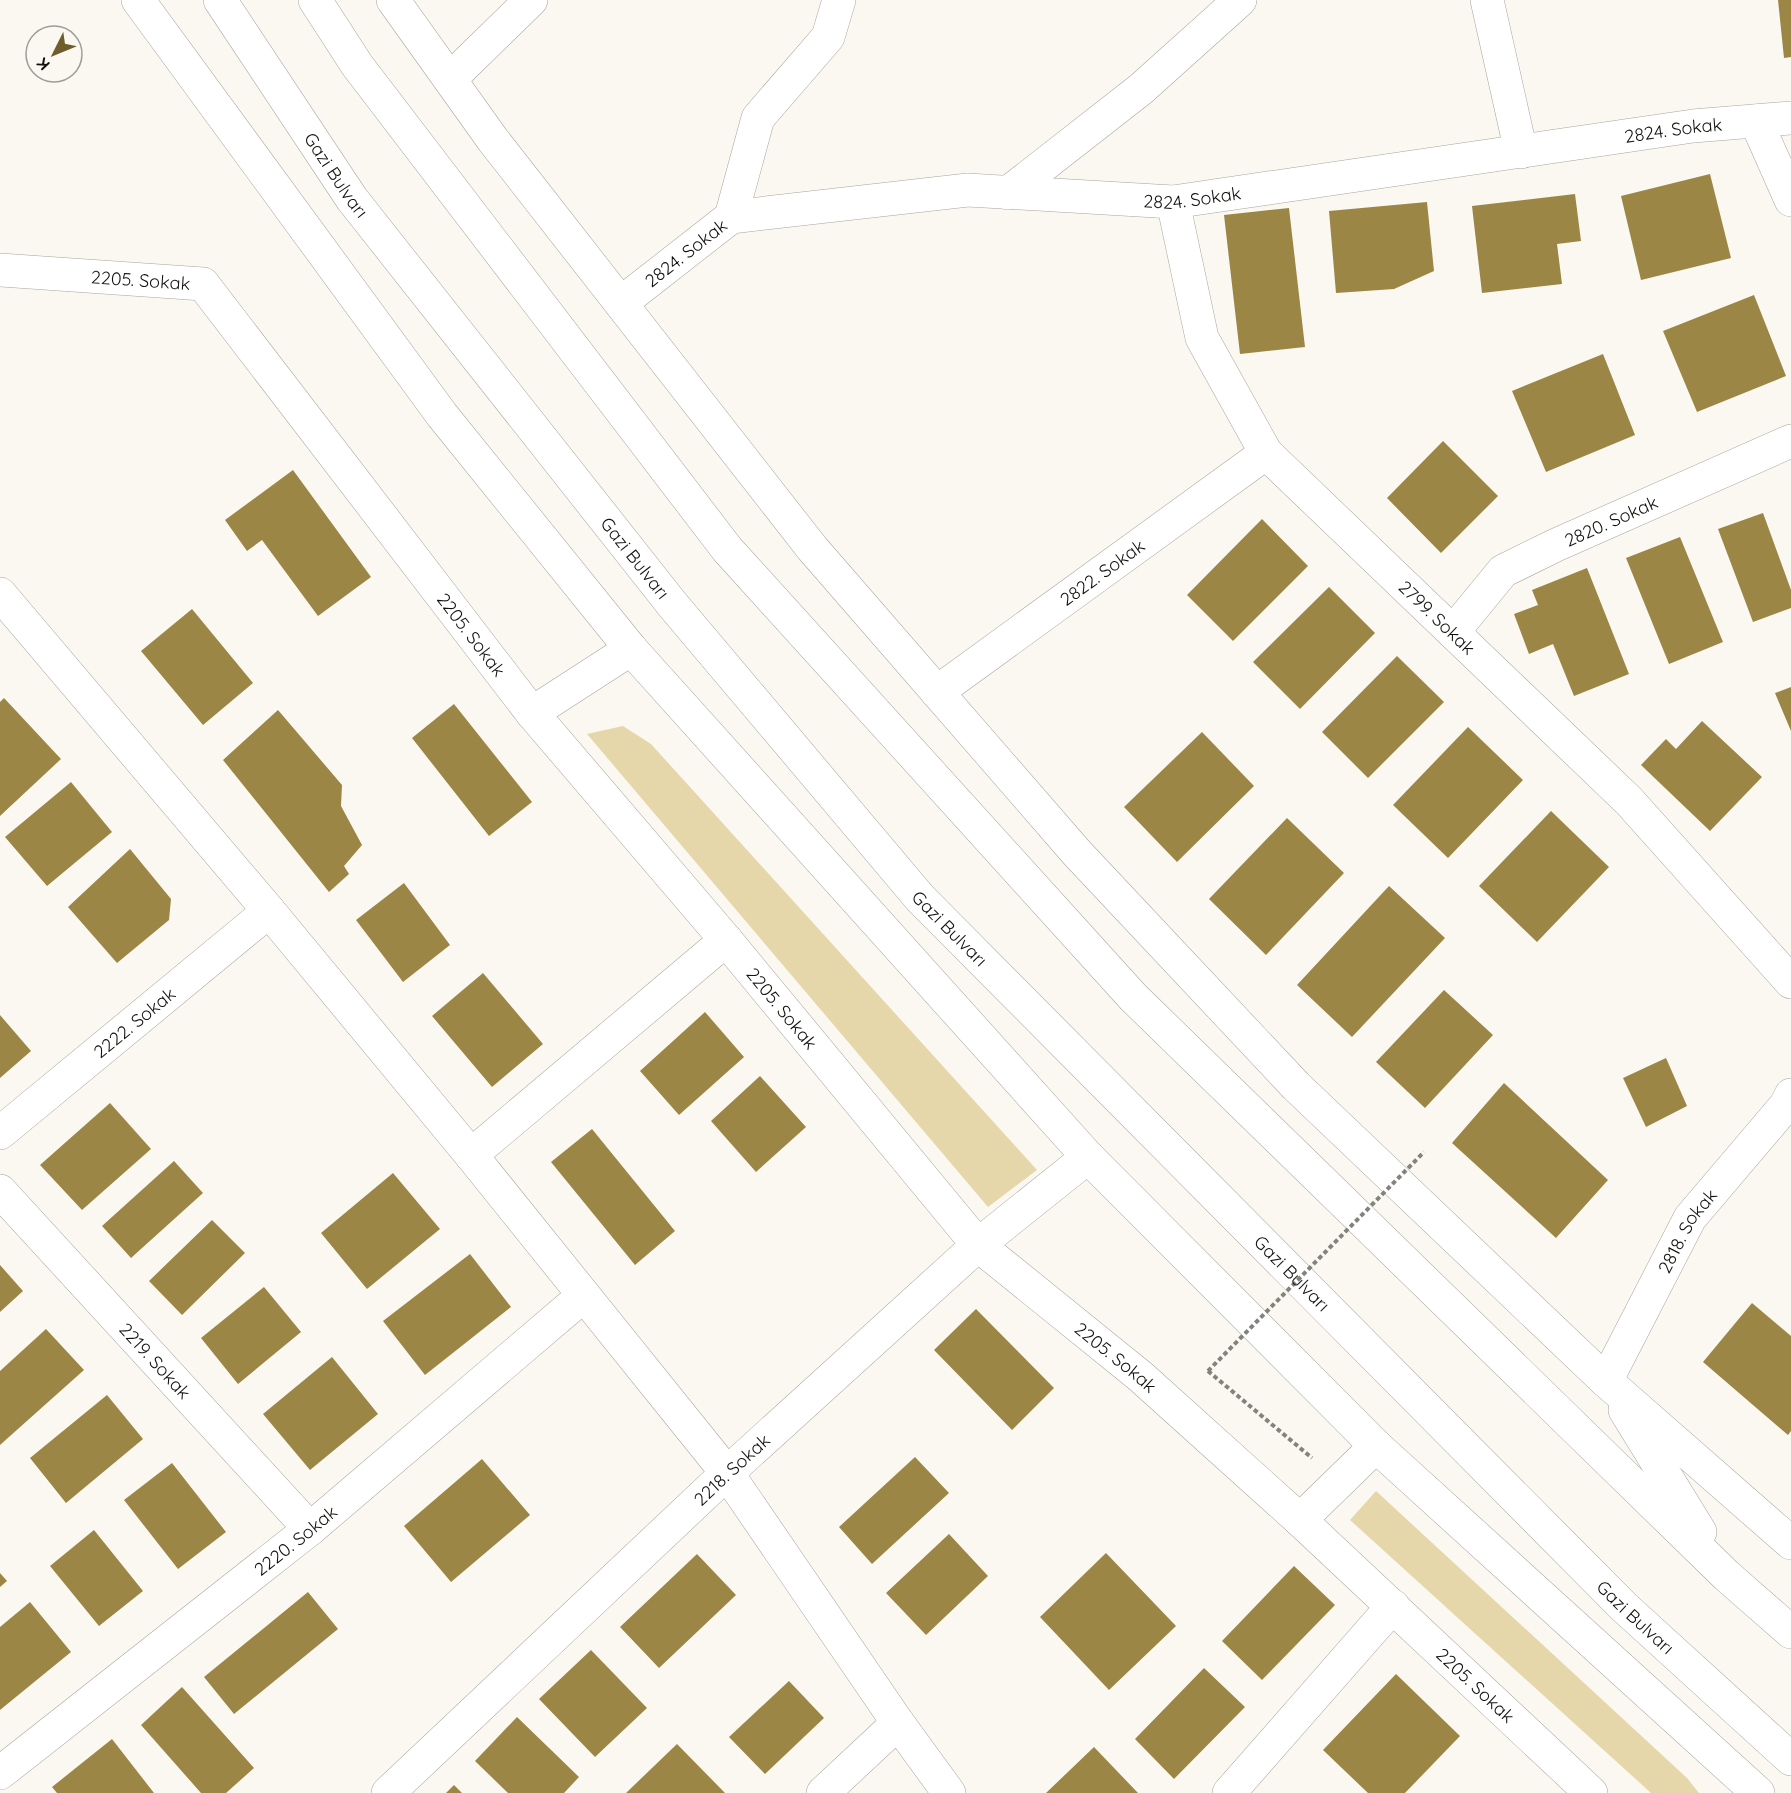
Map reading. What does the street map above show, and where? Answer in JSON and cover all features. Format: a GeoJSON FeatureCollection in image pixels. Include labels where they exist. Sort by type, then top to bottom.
{"type":"FeatureCollection","features":[{"type":"Feature","properties":{"kind":"main road"},"geometry":{"type":"LineString","coordinates":[[138,0],[442,415],[631,649],[1088,1157],[1376,1446],[1758,1793]]}},
{"type":"Feature","properties":{"kind":"main road","name":"Gazi Bulvarı"},"geometry":{"type":"LineString","coordinates":[[220,0],[352,199],[672,604],[920,898],[1624,1607],[1791,1761]]}},
{"type":"Feature","properties":{"kind":"main road"},"geometry":{"type":"LineString","coordinates":[[315,0],[357,65],[727,549],[1133,997],[1727,1576],[1791,1632]]}},
{"type":"Feature","properties":{"kind":"main road"},"geometry":{"type":"LineString","coordinates":[[393,0],[493,140],[813,548],[1077,853],[1296,1086],[1606,1381],[1791,1543]]}},
{"type":"Feature","properties":{"kind":"main road"},"geometry":{"type":"LineString","coordinates":[[450,79],[531,0]]}},
{"type":"Feature","properties":{"kind":"main road"},"geometry":{"type":"LineString","coordinates":[[731,217],[758,118],[828,37],[839,0]]}},
{"type":"Feature","properties":{"kind":"main road"},"geometry":{"type":"LineString","coordinates":[[1008,193],[1141,89],[1240,0]]}},
{"type":"Feature","properties":{"kind":"main road"},"geometry":{"type":"LineString","coordinates":[[1487,0],[1521,152]]}},
{"type":"Feature","properties":{"kind":"main road","name":"2824. Sokak"},"geometry":{"type":"LineString","coordinates":[[621,303],[731,217],[968,190],[1173,201],[1693,126],[1791,118]]}},
{"type":"Feature","properties":{"kind":"main road"},"geometry":{"type":"LineString","coordinates":[[1756,121],[1791,200]]}},
{"type":"Feature","properties":{"kind":"main road","name":"2799. Sokak"},"geometry":{"type":"LineString","coordinates":[[1173,201],[1202,338],[1266,453],[1629,801],[1791,982]]}},
{"type":"Feature","properties":{"kind":"main road","name":"2205. Sokak"},"geometry":{"type":"LineString","coordinates":[[0,270],[203,284],[532,713],[726,940],[978,1245],[1140,1376],[1300,1520],[1591,1793]]}},
{"type":"Feature","properties":{"kind":"main road","name":"2820. Sokak"},"geometry":{"type":"LineString","coordinates":[[1453,632],[1503,571],[1556,545],[1791,441]]}},
{"type":"Feature","properties":{"kind":"main road","name":"2822. Sokak"},"geometry":{"type":"LineString","coordinates":[[937,692],[1266,453]]}},
{"type":"Feature","properties":{"kind":"main road"},"geometry":{"type":"LineString","coordinates":[[0,594],[269,911],[471,1155],[727,1473],[898,1723],[949,1793]]}},
{"type":"Feature","properties":{"kind":"main road"},"geometry":{"type":"LineString","coordinates":[[532,713],[631,649]]}},
{"type":"Feature","properties":{"kind":"main road","name":"2222. Sokak"},"geometry":{"type":"LineString","coordinates":[[0,1133],[269,911]]}},
{"type":"Feature","properties":{"kind":"main road"},"geometry":{"type":"LineString","coordinates":[[471,1155],[726,940]]}},
{"type":"Feature","properties":{"kind":"main road","name":"2818. Sokak"},"geometry":{"type":"LineString","coordinates":[[1606,1381],[1690,1218],[1786,1105],[1791,1095]]}},
{"type":"Feature","properties":{"kind":"main road","name":"2218. Sokak"},"geometry":{"type":"LineString","coordinates":[[388,1793],[727,1473],[978,1245],[1088,1157]]}},
{"type":"Feature","properties":{"kind":"main road","name":"2219. Sokak"},"geometry":{"type":"LineString","coordinates":[[0,1191],[310,1529]]}},
{"type":"Feature","properties":{"kind":"main road","name":"2220. Sokak"},"geometry":{"type":"LineString","coordinates":[[0,1773],[310,1529],[583,1296]]}},
{"type":"Feature","properties":{"kind":"main road"},"geometry":{"type":"LineString","coordinates":[[1606,1381],[1727,1576],[1791,1604]]}},
{"type":"Feature","properties":{"kind":"main road"},"geometry":{"type":"LineString","coordinates":[[1300,1520],[1376,1446]]}},
{"type":"Feature","properties":{"kind":"main road"},"geometry":{"type":"LineString","coordinates":[[1243,1789],[1393,1606]]}},
{"type":"Feature","properties":{"kind":"main road"},"geometry":{"type":"LineString","coordinates":[[1645,1691],[1791,1761]]}},
{"type":"Feature","properties":{"kind":"main road"},"geometry":{"type":"LineString","coordinates":[[823,1793],[898,1723]]}},
{"type":"Feature","properties":{"kind":"path"},"geometry":{"type":"LineString","coordinates":[[1340,1481],[1208,1371],[1424,1152]]}},
{"type":"Feature","properties":{"kind":"shaded area"},"geometry":{"type":"Polygon","coordinates":[[[623,726],[651,744],[1037,1170],[988,1207],[587,734],[623,726]]]}},
{"type":"Feature","properties":{"kind":"shaded area"},"geometry":{"type":"Polygon","coordinates":[[[1376,1491],[1687,1778],[1699,1793],[1651,1793],[1350,1520],[1376,1491]]]}},
{"type":"Feature","properties":{"kind":"building"},"geometry":{"type":"Polygon","coordinates":[[[1778,0],[1791,0],[1791,57],[1784,58],[1778,0]]]}},
{"type":"Feature","properties":{"kind":"building"},"geometry":{"type":"Polygon","coordinates":[[[1710,174],[1731,258],[1641,280],[1621,196],[1710,174]]]}},
{"type":"Feature","properties":{"kind":"building"},"geometry":{"type":"Polygon","coordinates":[[[1575,194],[1581,241],[1557,244],[1562,284],[1482,293],[1472,206],[1575,194]]]}},
{"type":"Feature","properties":{"kind":"building"},"geometry":{"type":"Polygon","coordinates":[[[1427,202],[1434,271],[1394,289],[1336,293],[1329,211],[1427,202]]]}},
{"type":"Feature","properties":{"kind":"building"},"geometry":{"type":"Polygon","coordinates":[[[1289,208],[1305,347],[1240,354],[1224,215],[1289,208]]]}},
{"type":"Feature","properties":{"kind":"building"},"geometry":{"type":"Polygon","coordinates":[[[1754,295],[1786,376],[1697,412],[1663,331],[1754,295]]]}},
{"type":"Feature","properties":{"kind":"building"},"geometry":{"type":"Polygon","coordinates":[[[1603,354],[1635,435],[1546,472],[1512,391],[1603,354]]]}},
{"type":"Feature","properties":{"kind":"building"},"geometry":{"type":"Polygon","coordinates":[[[1443,441],[1498,496],[1441,553],[1387,498],[1443,441]]]}},
{"type":"Feature","properties":{"kind":"building"},"geometry":{"type":"Polygon","coordinates":[[[293,470],[371,577],[318,616],[262,540],[247,551],[225,520],[293,470]]]}},
{"type":"Feature","properties":{"kind":"building"},"geometry":{"type":"Polygon","coordinates":[[[1763,513],[1791,590],[1791,608],[1753,622],[1718,529],[1763,513]]]}},
{"type":"Feature","properties":{"kind":"building"},"geometry":{"type":"Polygon","coordinates":[[[1262,519],[1308,566],[1233,641],[1187,595],[1262,519]]]}},
{"type":"Feature","properties":{"kind":"building"},"geometry":{"type":"Polygon","coordinates":[[[1680,537],[1723,642],[1669,664],[1626,558],[1680,537]]]}},
{"type":"Feature","properties":{"kind":"building"},"geometry":{"type":"Polygon","coordinates":[[[1587,568],[1629,674],[1574,696],[1553,644],[1529,654],[1514,614],[1538,605],[1532,590],[1587,568]]]}},
{"type":"Feature","properties":{"kind":"building"},"geometry":{"type":"Polygon","coordinates":[[[1329,587],[1375,633],[1300,709],[1253,662],[1329,587]]]}},
{"type":"Feature","properties":{"kind":"building"},"geometry":{"type":"Polygon","coordinates":[[[192,609],[253,683],[203,725],[141,651],[192,609]]]}},
{"type":"Feature","properties":{"kind":"building"},"geometry":{"type":"Polygon","coordinates":[[[1397,656],[1444,702],[1368,778],[1322,732],[1397,656]]]}},
{"type":"Feature","properties":{"kind":"building"},"geometry":{"type":"Polygon","coordinates":[[[1791,687],[1791,731],[1775,693],[1791,687]]]}},
{"type":"Feature","properties":{"kind":"building"},"geometry":{"type":"Polygon","coordinates":[[[4,698],[61,759],[0,816],[0,702],[4,698]]]}},
{"type":"Feature","properties":{"kind":"building"},"geometry":{"type":"Polygon","coordinates":[[[454,704],[532,802],[489,836],[412,738],[454,704]]]}},
{"type":"Feature","properties":{"kind":"building"},"geometry":{"type":"Polygon","coordinates":[[[278,710],[342,785],[341,806],[362,845],[344,866],[349,874],[329,892],[223,760],[278,710]]]}},
{"type":"Feature","properties":{"kind":"building"},"geometry":{"type":"Polygon","coordinates":[[[1702,721],[1762,777],[1710,831],[1641,765],[1666,739],[1676,749],[1702,721]]]}},
{"type":"Feature","properties":{"kind":"building"},"geometry":{"type":"Polygon","coordinates":[[[1468,727],[1523,780],[1448,858],[1393,805],[1468,727]]]}},
{"type":"Feature","properties":{"kind":"building"},"geometry":{"type":"Polygon","coordinates":[[[1202,732],[1254,786],[1177,862],[1124,807],[1202,732]]]}},
{"type":"Feature","properties":{"kind":"building"},"geometry":{"type":"Polygon","coordinates":[[[71,782],[112,832],[47,886],[5,837],[71,782]]]}},
{"type":"Feature","properties":{"kind":"building"},"geometry":{"type":"Polygon","coordinates":[[[1551,811],[1609,867],[1537,942],[1479,886],[1551,811]]]}},
{"type":"Feature","properties":{"kind":"building"},"geometry":{"type":"Polygon","coordinates":[[[1287,818],[1344,873],[1266,955],[1209,899],[1287,818]]]}},
{"type":"Feature","properties":{"kind":"building"},"geometry":{"type":"Polygon","coordinates":[[[130,849],[171,899],[169,920],[117,963],[68,907],[130,849]]]}},
{"type":"Feature","properties":{"kind":"building"},"geometry":{"type":"Polygon","coordinates":[[[404,883],[450,945],[403,982],[356,920],[404,883]]]}},
{"type":"Feature","properties":{"kind":"building"},"geometry":{"type":"Polygon","coordinates":[[[1389,886],[1445,938],[1352,1037],[1297,985],[1389,886]]]}},
{"type":"Feature","properties":{"kind":"building"},"geometry":{"type":"Polygon","coordinates":[[[483,973],[543,1044],[492,1087],[432,1016],[483,973]]]}},
{"type":"Feature","properties":{"kind":"building"},"geometry":{"type":"Polygon","coordinates":[[[1444,990],[1493,1035],[1425,1108],[1376,1062],[1444,990]]]}},
{"type":"Feature","properties":{"kind":"building"},"geometry":{"type":"Polygon","coordinates":[[[705,1012],[744,1057],[679,1115],[640,1071],[705,1012]]]}},
{"type":"Feature","properties":{"kind":"building"},"geometry":{"type":"Polygon","coordinates":[[[0,1015],[31,1051],[0,1078],[0,1015]]]}},
{"type":"Feature","properties":{"kind":"building"},"geometry":{"type":"Polygon","coordinates":[[[1666,1058],[1687,1106],[1646,1127],[1623,1078],[1666,1058]]]}},
{"type":"Feature","properties":{"kind":"building"},"geometry":{"type":"Polygon","coordinates":[[[760,1076],[806,1127],[756,1172],[711,1121],[760,1076]]]}},
{"type":"Feature","properties":{"kind":"building"},"geometry":{"type":"Polygon","coordinates":[[[1504,1083],[1608,1180],[1556,1238],[1452,1143],[1504,1083]]]}},
{"type":"Feature","properties":{"kind":"building"},"geometry":{"type":"Polygon","coordinates":[[[110,1103],[151,1149],[82,1210],[40,1165],[110,1103]]]}},
{"type":"Feature","properties":{"kind":"building"},"geometry":{"type":"Polygon","coordinates":[[[592,1129],[675,1231],[635,1265],[551,1162],[592,1129]]]}},
{"type":"Feature","properties":{"kind":"building"},"geometry":{"type":"Polygon","coordinates":[[[174,1161],[203,1193],[131,1258],[102,1226],[174,1161]]]}},
{"type":"Feature","properties":{"kind":"building"},"geometry":{"type":"Polygon","coordinates":[[[393,1173],[440,1229],[367,1289],[321,1233],[393,1173]]]}},
{"type":"Feature","properties":{"kind":"building"},"geometry":{"type":"Polygon","coordinates":[[[212,1220],[245,1253],[182,1315],[149,1281],[212,1220]]]}},
{"type":"Feature","properties":{"kind":"building"},"geometry":{"type":"Polygon","coordinates":[[[470,1254],[511,1307],[425,1375],[383,1321],[470,1254]]]}},
{"type":"Feature","properties":{"kind":"building"},"geometry":{"type":"Polygon","coordinates":[[[0,1265],[23,1291],[0,1312],[0,1265]]]}},
{"type":"Feature","properties":{"kind":"building"},"geometry":{"type":"Polygon","coordinates":[[[264,1287],[301,1332],[238,1384],[201,1338],[264,1287]]]}},
{"type":"Feature","properties":{"kind":"building"},"geometry":{"type":"Polygon","coordinates":[[[1752,1303],[1791,1336],[1791,1431],[1788,1435],[1703,1362],[1752,1303]]]}},
{"type":"Feature","properties":{"kind":"building"},"geometry":{"type":"Polygon","coordinates":[[[976,1309],[1054,1388],[1012,1430],[934,1350],[976,1309]]]}},
{"type":"Feature","properties":{"kind":"building"},"geometry":{"type":"Polygon","coordinates":[[[46,1329],[84,1370],[0,1445],[0,1371],[46,1329]]]}},
{"type":"Feature","properties":{"kind":"building"},"geometry":{"type":"Polygon","coordinates":[[[332,1357],[378,1414],[310,1470],[263,1414],[332,1357]]]}},
{"type":"Feature","properties":{"kind":"building"},"geometry":{"type":"Polygon","coordinates":[[[107,1395],[143,1439],[66,1503],[30,1458],[107,1395]]]}},
{"type":"Feature","properties":{"kind":"building"},"geometry":{"type":"Polygon","coordinates":[[[915,1457],[949,1493],[872,1564],[839,1527],[915,1457]]]}},
{"type":"Feature","properties":{"kind":"building"},"geometry":{"type":"Polygon","coordinates":[[[482,1459],[530,1515],[451,1582],[404,1526],[482,1459]]]}},
{"type":"Feature","properties":{"kind":"building"},"geometry":{"type":"Polygon","coordinates":[[[172,1463],[226,1532],[178,1569],[124,1500],[172,1463]]]}},
{"type":"Feature","properties":{"kind":"building"},"geometry":{"type":"Polygon","coordinates":[[[94,1530],[143,1591],[99,1626],[50,1566],[94,1530]]]}},
{"type":"Feature","properties":{"kind":"building"},"geometry":{"type":"Polygon","coordinates":[[[949,1534],[988,1576],[926,1635],[886,1593],[949,1534]]]}},
{"type":"Feature","properties":{"kind":"building"},"geometry":{"type":"Polygon","coordinates":[[[1106,1553],[1176,1626],[1109,1690],[1040,1617],[1106,1553]]]}},
{"type":"Feature","properties":{"kind":"building"},"geometry":{"type":"Polygon","coordinates":[[[697,1554],[736,1595],[659,1668],[620,1627],[697,1554]]]}},
{"type":"Feature","properties":{"kind":"building"},"geometry":{"type":"Polygon","coordinates":[[[1294,1566],[1335,1605],[1262,1680],[1222,1641],[1294,1566]]]}},
{"type":"Feature","properties":{"kind":"building"},"geometry":{"type":"Polygon","coordinates":[[[0,1573],[7,1581],[0,1587],[0,1573]]]}},
{"type":"Feature","properties":{"kind":"building"},"geometry":{"type":"Polygon","coordinates":[[[308,1592],[338,1629],[234,1714],[204,1677],[308,1592]]]}},
{"type":"Feature","properties":{"kind":"building"},"geometry":{"type":"Polygon","coordinates":[[[30,1602],[71,1652],[0,1710],[0,1627],[30,1602]]]}},
{"type":"Feature","properties":{"kind":"building"},"geometry":{"type":"Polygon","coordinates":[[[591,1650],[647,1708],[595,1757],[539,1699],[591,1650]]]}},
{"type":"Feature","properties":{"kind":"building"},"geometry":{"type":"Polygon","coordinates":[[[1204,1668],[1245,1707],[1174,1779],[1135,1739],[1204,1668]]]}},
{"type":"Feature","properties":{"kind":"building"},"geometry":{"type":"Polygon","coordinates":[[[1396,1674],[1460,1736],[1405,1793],[1368,1793],[1323,1750],[1396,1674]]]}},
{"type":"Feature","properties":{"kind":"building"},"geometry":{"type":"Polygon","coordinates":[[[789,1681],[824,1718],[765,1774],[729,1737],[789,1681]]]}},
{"type":"Feature","properties":{"kind":"building"},"geometry":{"type":"Polygon","coordinates":[[[182,1687],[254,1768],[226,1793],[201,1793],[141,1725],[182,1687]]]}},
{"type":"Feature","properties":{"kind":"building"},"geometry":{"type":"Polygon","coordinates":[[[517,1717],[579,1777],[564,1793],[508,1793],[475,1761],[517,1717]]]}},
{"type":"Feature","properties":{"kind":"building"},"geometry":{"type":"Polygon","coordinates":[[[112,1739],[154,1793],[57,1793],[52,1787],[112,1739]]]}},
{"type":"Feature","properties":{"kind":"building"},"geometry":{"type":"Polygon","coordinates":[[[677,1744],[725,1793],[626,1793],[677,1744]]]}},
{"type":"Feature","properties":{"kind":"building"},"geometry":{"type":"Polygon","coordinates":[[[1094,1747],[1138,1793],[1046,1793],[1094,1747]]]}},
{"type":"Feature","properties":{"kind":"building"},"geometry":{"type":"Polygon","coordinates":[[[454,1785],[462,1793],[446,1793],[454,1785]]]}}]}
